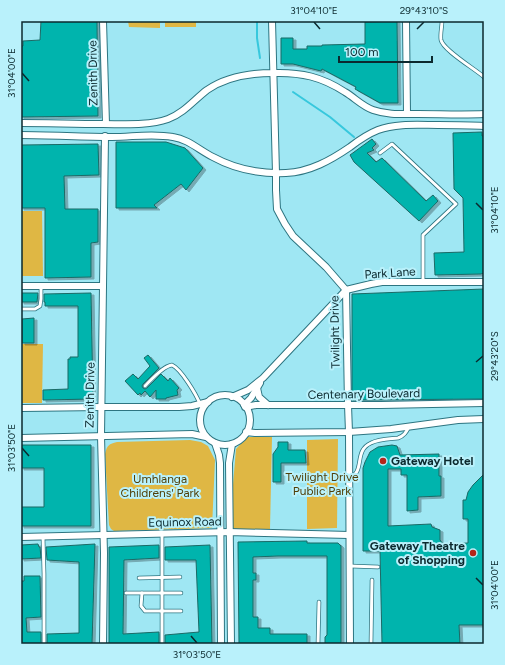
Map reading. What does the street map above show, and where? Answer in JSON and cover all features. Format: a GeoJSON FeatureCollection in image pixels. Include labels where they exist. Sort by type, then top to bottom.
{"type":"FeatureCollection","features":[{"type":"Feature","properties":{"kind":"street","name":"Zenith Drive"},"geometry":{"type":"LineString","coordinates":[[103,21],[106,124]]}},
{"type":"Feature","properties":{"kind":"street","name":"Twilight Drive"},"geometry":{"type":"LineString","coordinates":[[272,21],[277,209],[284,224],[293,236],[326,267],[346,290],[349,432],[350,644]]}},
{"type":"Feature","properties":{"kind":"street"},"geometry":{"type":"LineString","coordinates":[[406,21],[407,114]]}},
{"type":"Feature","properties":{"kind":"street"},"geometry":{"type":"LineString","coordinates":[[21,123],[146,124],[157,122],[180,113],[206,91],[217,84],[247,75],[273,73],[293,73],[317,77],[347,93],[363,106],[384,113],[466,115],[483,113]]}},
{"type":"Feature","properties":{"kind":"street"},"geometry":{"type":"LineString","coordinates":[[21,135],[160,135],[174,137],[185,140],[213,158],[231,165],[251,171],[276,173],[298,171],[319,165],[332,159],[370,133],[379,129],[417,125],[484,126]]}},
{"type":"Feature","properties":{"kind":"street","name":"Zenith Drive"},"geometry":{"type":"LineString","coordinates":[[103,644],[104,535],[101,436],[105,136]]}},
{"type":"Feature","properties":{"kind":"street","name":"Park Lane"},"geometry":{"type":"LineString","coordinates":[[346,290],[382,282],[484,282]]}},
{"type":"Feature","properties":{"kind":"street"},"geometry":{"type":"LineString","coordinates":[[21,286],[103,286]]}},
{"type":"Feature","properties":{"kind":"street"},"geometry":{"type":"LineString","coordinates":[[244,406],[264,378],[346,290]]}},
{"type":"Feature","properties":{"kind":"street"},"geometry":{"type":"LineString","coordinates":[[232,397],[248,390],[264,378]]}},
{"type":"Feature","properties":{"kind":"street"},"geometry":{"type":"LineString","coordinates":[[257,388],[259,397],[268,405]]}},
{"type":"Feature","properties":{"kind":"street"},"geometry":{"type":"LineString","coordinates":[[21,408],[179,407],[200,404],[208,402],[216,397],[224,396],[237,399],[248,412],[249,419],[249,426],[242,437],[232,444],[224,445],[215,443],[206,437],[192,434],[21,438]]}},
{"type":"Feature","properties":{"kind":"street"},"geometry":{"type":"LineString","coordinates":[[206,437],[200,423],[200,415],[208,402]]}},
{"type":"Feature","properties":{"kind":"street","name":"Centenary Boulevard"},"geometry":{"type":"LineString","coordinates":[[244,406],[484,403]]}},
{"type":"Feature","properties":{"kind":"street"},"geometry":{"type":"LineString","coordinates":[[246,432],[349,432],[391,429],[458,420],[484,419]]}},
{"type":"Feature","properties":{"kind":"street"},"geometry":{"type":"LineString","coordinates":[[215,443],[220,463],[221,644]]}},
{"type":"Feature","properties":{"kind":"street"},"geometry":{"type":"LineString","coordinates":[[231,644],[229,463],[232,444]]}},
{"type":"Feature","properties":{"kind":"street","name":"Equinox Road"},"geometry":{"type":"LineString","coordinates":[[21,537],[229,532],[349,535]]}},
{"type":"Feature","properties":{"kind":"lane"},"geometry":{"type":"LineString","coordinates":[[442,21],[441,40],[444,46],[484,77]]}},
{"type":"Feature","properties":{"kind":"lane"},"geometry":{"type":"LineString","coordinates":[[380,153],[392,144],[456,204],[423,235],[423,282]]}},
{"type":"Feature","properties":{"kind":"lane"},"geometry":{"type":"LineString","coordinates":[[21,309],[35,309],[40,306],[41,286]]}},
{"type":"Feature","properties":{"kind":"lane"},"geometry":{"type":"LineString","coordinates":[[145,386],[164,368],[172,364],[178,369],[197,396],[200,404]]}},
{"type":"Feature","properties":{"kind":"lane"},"geometry":{"type":"LineString","coordinates":[[349,478],[357,472],[360,455],[366,446],[370,443],[381,440],[401,437],[405,434],[409,426]]}},
{"type":"Feature","properties":{"kind":"lane"},"geometry":{"type":"LineString","coordinates":[[162,534],[162,644]]}},
{"type":"Feature","properties":{"kind":"lane"},"geometry":{"type":"LineString","coordinates":[[42,537],[44,574],[44,644]]}},
{"type":"Feature","properties":{"kind":"lane"},"geometry":{"type":"LineString","coordinates":[[350,566],[378,567]]}},
{"type":"Feature","properties":{"kind":"lane"},"geometry":{"type":"LineString","coordinates":[[139,578],[180,577]]}},
{"type":"Feature","properties":{"kind":"lane"},"geometry":{"type":"LineString","coordinates":[[371,644],[372,580]]}},
{"type":"Feature","properties":{"kind":"lane"},"geometry":{"type":"LineString","coordinates":[[126,593],[181,592]]}},
{"type":"Feature","properties":{"kind":"lane"},"geometry":{"type":"LineString","coordinates":[[142,593],[141,606],[143,609],[148,611],[181,611]]}},
{"type":"Feature","properties":{"kind":"lane"},"geometry":{"type":"LineString","coordinates":[[318,644],[319,602]]}},
{"type":"Feature","properties":{"kind":"green space"},"geometry":{"type":"Polygon","coordinates":[[[128,21],[160,21],[160,28],[129,27],[128,21]]]}},
{"type":"Feature","properties":{"kind":"green space"},"geometry":{"type":"Polygon","coordinates":[[[165,21],[196,21],[196,27],[165,27],[165,21]]]}},
{"type":"Feature","properties":{"kind":"green space"},"geometry":{"type":"Polygon","coordinates":[[[21,211],[42,211],[43,276],[21,276],[21,211]]]}},
{"type":"Feature","properties":{"kind":"green space"},"geometry":{"type":"Polygon","coordinates":[[[21,344],[43,344],[42,403],[21,403],[21,344]]]}},
{"type":"Feature","properties":{"kind":"green space"},"geometry":{"type":"Polygon","coordinates":[[[247,437],[272,437],[270,529],[229,532],[236,449],[247,437]]]}},
{"type":"Feature","properties":{"kind":"green space","name":"Twilight Drive Public Park"},"geometry":{"type":"Polygon","coordinates":[[[338,439],[337,528],[307,529],[307,440],[338,439]]]}},
{"type":"Feature","properties":{"kind":"green space","name":"Umhlanga Childrens' Park"},"geometry":{"type":"Polygon","coordinates":[[[190,440],[201,442],[208,446],[215,460],[212,528],[114,531],[111,529],[109,525],[105,454],[109,445],[117,442],[190,440]]]}},
{"type":"Feature","properties":{"kind":"building"},"geometry":{"type":"Polygon","coordinates":[[[41,21],[97,21],[98,116],[21,117],[21,46],[23,46],[23,41],[40,40],[41,21]]]}},
{"type":"Feature","properties":{"kind":"building"},"geometry":{"type":"Polygon","coordinates":[[[397,21],[398,103],[380,103],[355,89],[356,87],[322,69],[321,71],[293,64],[281,64],[281,38],[293,38],[293,49],[307,49],[307,46],[365,44],[365,22],[397,21]]]}},
{"type":"Feature","properties":{"kind":"building"},"geometry":{"type":"Polygon","coordinates":[[[482,132],[482,136],[484,136],[484,273],[435,275],[434,253],[464,252],[463,198],[454,189],[453,133],[482,132]]]}},
{"type":"Feature","properties":{"kind":"building"},"geometry":{"type":"Polygon","coordinates":[[[372,139],[376,144],[372,148],[374,150],[367,153],[376,162],[382,158],[426,201],[433,195],[438,201],[419,221],[354,162],[350,155],[372,139]]]}},
{"type":"Feature","properties":{"kind":"building"},"geometry":{"type":"Polygon","coordinates":[[[116,142],[166,142],[185,148],[203,168],[186,190],[181,184],[154,205],[157,208],[116,208],[116,142]]]}},
{"type":"Feature","properties":{"kind":"building"},"geometry":{"type":"Polygon","coordinates":[[[98,144],[99,175],[64,176],[65,209],[98,209],[98,242],[91,243],[91,277],[45,278],[45,208],[21,208],[21,145],[98,144]]]}},
{"type":"Feature","properties":{"kind":"building"},"geometry":{"type":"Polygon","coordinates":[[[484,289],[484,399],[352,400],[352,294],[484,289]]]}},
{"type":"Feature","properties":{"kind":"building"},"geometry":{"type":"Polygon","coordinates":[[[21,293],[38,293],[37,302],[21,302],[21,293]]]}},
{"type":"Feature","properties":{"kind":"building"},"geometry":{"type":"Polygon","coordinates":[[[91,293],[93,399],[43,400],[43,390],[68,389],[68,359],[70,359],[70,357],[78,357],[78,306],[45,306],[44,294],[91,293]]]}},
{"type":"Feature","properties":{"kind":"building"},"geometry":{"type":"Polygon","coordinates":[[[34,318],[34,343],[22,343],[22,319],[34,318]]]}},
{"type":"Feature","properties":{"kind":"building"},"geometry":{"type":"Polygon","coordinates":[[[148,355],[159,368],[143,384],[143,388],[147,388],[161,374],[168,381],[170,378],[179,388],[177,390],[178,395],[166,399],[156,399],[156,390],[150,397],[145,391],[141,395],[140,393],[138,395],[125,381],[133,374],[138,379],[150,366],[144,358],[148,355]]]}},
{"type":"Feature","properties":{"kind":"building"},"geometry":{"type":"Polygon","coordinates":[[[278,442],[288,442],[288,450],[305,450],[306,463],[281,463],[281,482],[273,482],[273,454],[278,447],[278,442]]]}},
{"type":"Feature","properties":{"kind":"building"},"geometry":{"type":"Polygon","coordinates":[[[21,445],[91,445],[91,526],[21,526],[21,507],[44,507],[44,468],[21,468],[21,445]]]}},
{"type":"Feature","properties":{"kind":"building"},"geometry":{"type":"Polygon","coordinates":[[[392,445],[397,446],[400,455],[439,454],[441,496],[418,497],[418,510],[407,511],[407,475],[401,475],[401,469],[388,469],[388,526],[431,524],[432,527],[440,530],[440,540],[443,544],[468,543],[468,519],[463,519],[463,500],[466,500],[468,492],[484,474],[484,625],[459,625],[460,644],[382,644],[380,551],[363,551],[363,468],[370,452],[378,447],[392,445]]]}},
{"type":"Feature","properties":{"kind":"building"},"geometry":{"type":"Polygon","coordinates":[[[307,541],[307,543],[338,543],[341,546],[340,644],[325,644],[325,637],[327,635],[327,556],[278,556],[253,557],[253,573],[256,573],[256,580],[253,580],[253,617],[258,617],[258,628],[270,628],[270,634],[307,634],[307,644],[239,644],[238,542],[307,541]]]}},
{"type":"Feature","properties":{"kind":"building"},"geometry":{"type":"Polygon","coordinates":[[[38,544],[40,547],[41,558],[21,559],[21,545],[38,544]]]}},
{"type":"Feature","properties":{"kind":"building"},"geometry":{"type":"Polygon","coordinates":[[[95,544],[92,644],[47,644],[47,634],[79,633],[79,562],[47,560],[46,547],[95,544]]]}},
{"type":"Feature","properties":{"kind":"building"},"geometry":{"type":"Polygon","coordinates":[[[159,545],[159,558],[124,560],[123,634],[159,632],[159,644],[109,644],[109,547],[159,545]]]}},
{"type":"Feature","properties":{"kind":"building"},"geometry":{"type":"Polygon","coordinates":[[[210,545],[212,644],[165,644],[165,635],[199,632],[196,560],[165,560],[165,547],[210,545]]]}},
{"type":"Feature","properties":{"kind":"building"},"geometry":{"type":"Polygon","coordinates":[[[24,576],[40,576],[41,617],[26,618],[27,632],[41,632],[41,644],[21,644],[21,581],[24,581],[24,576]]]}},
{"type":"Feature","properties":{"kind":"waterway"},"geometry":{"type":"LineString","coordinates":[[257,21],[257,38],[260,58]]}},
{"type":"Feature","properties":{"kind":"waterway"},"geometry":{"type":"LineString","coordinates":[[293,92],[330,117],[354,137]]}},
{"type":"Feature","properties":{"kind":"place","name":"Gateway Hotel"},"geometry":{"type":"Point","coordinates":[383,461]}},
{"type":"Feature","properties":{"kind":"place","name":"Gateway Theatre of Shopping"},"geometry":{"type":"Point","coordinates":[473,553]}}]}
